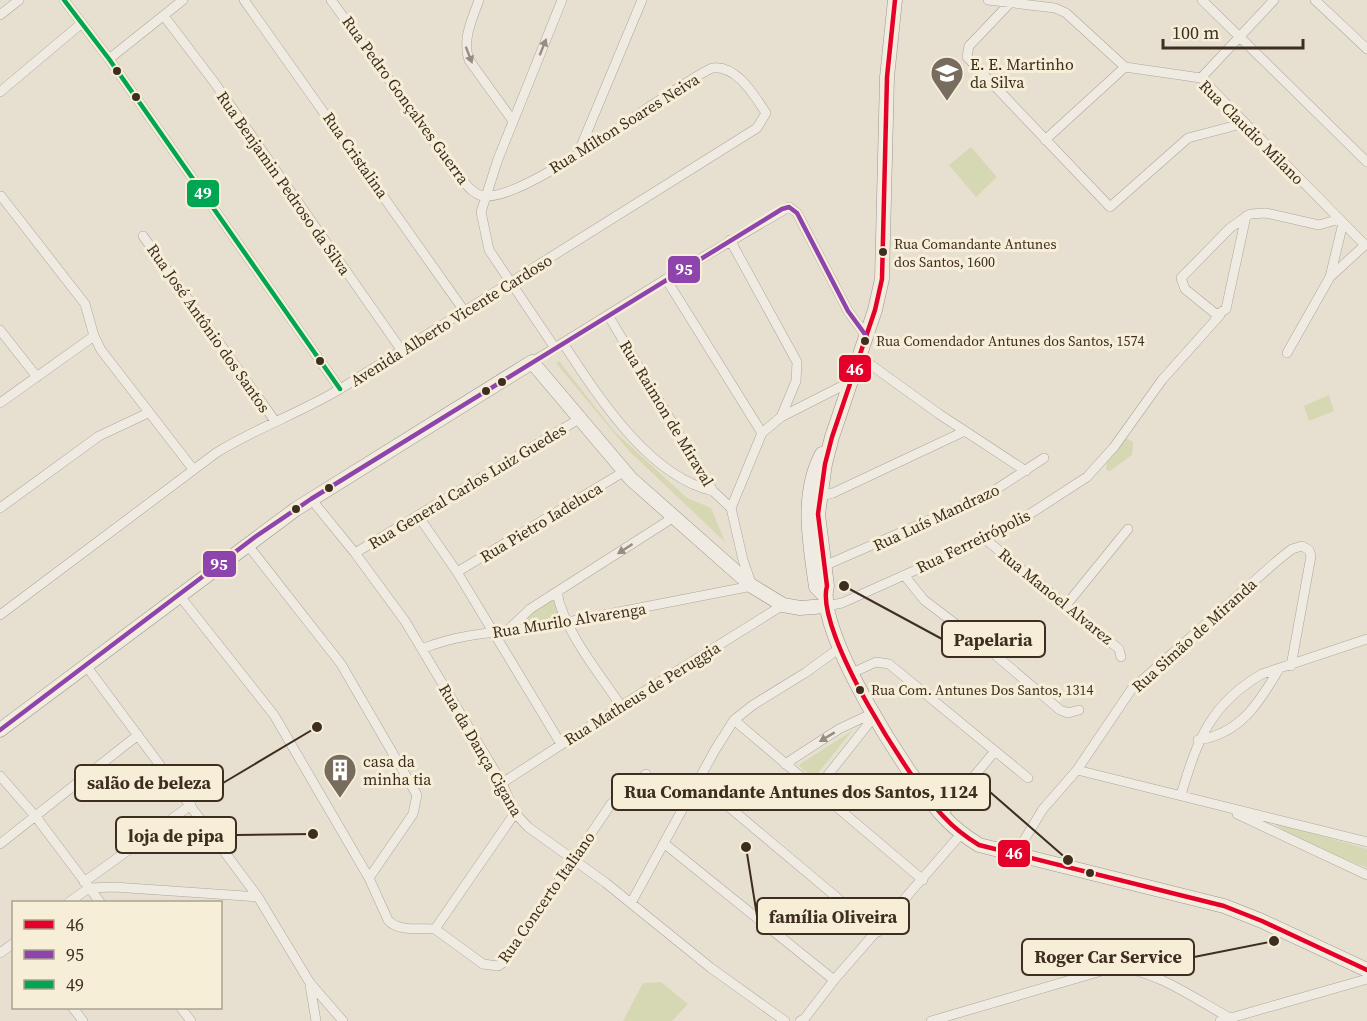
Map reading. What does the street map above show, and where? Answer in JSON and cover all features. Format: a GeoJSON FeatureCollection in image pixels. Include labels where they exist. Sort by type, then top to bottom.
{"type":"FeatureCollection","features":[{"type":"Feature","properties":{"kind":"street"},"geometry":{"type":"LineString","coordinates":[[0,15],[19,0]]}},
{"type":"Feature","properties":{"kind":"street"},"geometry":{"type":"LineString","coordinates":[[109,59],[183,0]]}},
{"type":"Feature","properties":{"kind":"street","name":"Rua Cristalina"},"geometry":{"type":"LineString","coordinates":[[244,0],[465,312]]}},
{"type":"Feature","properties":{"kind":"street","name":"Rua Pedro Gonçalves Guerra"},"geometry":{"type":"LineString","coordinates":[[331,0],[459,176],[475,193],[484,196]]}},
{"type":"Feature","properties":{"kind":"street"},"geometry":{"type":"LineString","coordinates":[[479,0],[469,27],[465,49],[469,60],[513,121]]}},
{"type":"Feature","properties":{"kind":"street"},"geometry":{"type":"LineString","coordinates":[[562,0],[484,196],[481,212],[483,233],[489,250],[509,284],[612,413],[656,459],[685,482],[713,490]]}},
{"type":"Feature","properties":{"kind":"street"},"geometry":{"type":"LineString","coordinates":[[579,151],[642,0]]}},
{"type":"Feature","properties":{"kind":"street"},"geometry":{"type":"LineString","coordinates":[[825,600],[826,586],[818,514],[820,496],[832,437],[867,337],[882,279],[878,164],[895,0]]}},
{"type":"Feature","properties":{"kind":"street"},"geometry":{"type":"LineString","coordinates":[[988,0],[1009,4],[1029,3],[1055,8],[1071,16],[1125,67],[1045,140]]}},
{"type":"Feature","properties":{"kind":"street"},"geometry":{"type":"LineString","coordinates":[[1202,0],[1367,162]]}},
{"type":"Feature","properties":{"kind":"street"},"geometry":{"type":"LineString","coordinates":[[1201,78],[1274,0]]}},
{"type":"Feature","properties":{"kind":"street"},"geometry":{"type":"LineString","coordinates":[[1315,0],[1367,49]]}},
{"type":"Feature","properties":{"kind":"street"},"geometry":{"type":"LineString","coordinates":[[68,1],[340,389]]}},
{"type":"Feature","properties":{"kind":"street"},"geometry":{"type":"LineString","coordinates":[[1009,4],[969,46],[967,57],[1110,207],[1188,138],[1245,123]]}},
{"type":"Feature","properties":{"kind":"street","name":"Rua Benjamin Pedroso da Silva"},"geometry":{"type":"LineString","coordinates":[[164,16],[214,82],[402,351]]}},
{"type":"Feature","properties":{"kind":"street"},"geometry":{"type":"LineString","coordinates":[[0,92],[82,22]]}},
{"type":"Feature","properties":{"kind":"street","name":"Rua Milton Soares Neiva"},"geometry":{"type":"LineString","coordinates":[[484,196],[522,187],[698,75],[720,67],[728,69],[737,76],[766,113],[757,128]]}},
{"type":"Feature","properties":{"kind":"street","name":"Rua Claudio Milano"},"geometry":{"type":"LineString","coordinates":[[1125,67],[1201,78],[1342,221],[1365,245],[1330,277]]}},
{"type":"Feature","properties":{"kind":"street","name":"Avenida Alberto Vicente Cardoso"},"geometry":{"type":"LineString","coordinates":[[0,615],[193,469],[241,437],[304,410],[340,389],[757,128]]}},
{"type":"Feature","properties":{"kind":"street"},"geometry":{"type":"LineString","coordinates":[[1,196],[85,304],[94,336],[148,413],[193,469]]}},
{"type":"Feature","properties":{"kind":"street"},"geometry":{"type":"LineString","coordinates":[[0,730],[87,667],[247,544],[311,499],[782,209],[793,208],[848,311],[867,337]]}},
{"type":"Feature","properties":{"kind":"street"},"geometry":{"type":"LineString","coordinates":[[1246,216],[1226,309],[1221,314],[1210,311],[1185,289],[1181,279],[1246,216],[1266,213],[1319,225],[1342,221]]}},
{"type":"Feature","properties":{"kind":"street","name":"Rua Claudio Milano"},"geometry":{"type":"LineString","coordinates":[[1287,353],[1330,277],[1342,221]]}},
{"type":"Feature","properties":{"kind":"street","name":"Rua José Antônio dos Santos"},"geometry":{"type":"LineString","coordinates":[[143,236],[275,421]]}},
{"type":"Feature","properties":{"kind":"street"},"geometry":{"type":"LineString","coordinates":[[730,240],[797,362],[796,381],[781,417]]}},
{"type":"Feature","properties":{"kind":"street"},"geometry":{"type":"LineString","coordinates":[[666,279],[762,433]]}},
{"type":"Feature","properties":{"kind":"street","name":"Rua Ferreirópolis"},"geometry":{"type":"LineString","coordinates":[[825,600],[842,603],[985,539],[1019,521],[1087,477],[1097,468],[1162,380],[1221,314]]}},
{"type":"Feature","properties":{"kind":"street","name":"Rua Raimon de Miraval"},"geometry":{"type":"LineString","coordinates":[[608,315],[713,490],[731,508]]}},
{"type":"Feature","properties":{"kind":"street"},"geometry":{"type":"LineString","coordinates":[[0,330],[37,377]]}},
{"type":"Feature","properties":{"kind":"street"},"geometry":{"type":"LineString","coordinates":[[0,403],[94,336]]}},
{"type":"Feature","properties":{"kind":"street"},"geometry":{"type":"LineString","coordinates":[[860,357],[1026,471]]}},
{"type":"Feature","properties":{"kind":"street"},"geometry":{"type":"LineString","coordinates":[[532,362],[625,471],[752,586],[783,605],[800,608],[825,600]]}},
{"type":"Feature","properties":{"kind":"street"},"geometry":{"type":"LineString","coordinates":[[752,586],[742,560],[731,508],[762,433],[781,417],[850,382]]}},
{"type":"Feature","properties":{"kind":"street"},"geometry":{"type":"LineString","coordinates":[[0,508],[99,436],[148,413]]}},
{"type":"Feature","properties":{"kind":"street","name":"Rua General Carlos Luiz Guedes"},"geometry":{"type":"LineString","coordinates":[[355,553],[419,517],[579,419]]}},
{"type":"Feature","properties":{"kind":"street"},"geometry":{"type":"LineString","coordinates":[[820,496],[834,493],[965,431]]}},
{"type":"Feature","properties":{"kind":"street"},"geometry":{"type":"LineString","coordinates":[[832,437],[811,480],[807,507],[816,587],[825,600],[841,647],[872,716],[942,815],[961,834],[980,845],[1015,855],[1224,906],[1367,970]]}},
{"type":"Feature","properties":{"kind":"street","name":"Rua Luís Mandrazo"},"geometry":{"type":"LineString","coordinates":[[824,566],[989,494],[1044,458]]}},
{"type":"Feature","properties":{"kind":"street","name":"Rua Pietro Iadeluca"},"geometry":{"type":"LineString","coordinates":[[457,572],[625,471]]}},
{"type":"Feature","properties":{"kind":"street","name":"Rua da Dança Cigana"},"geometry":{"type":"LineString","coordinates":[[311,499],[355,553],[405,621],[502,783],[515,813],[528,827],[573,858],[711,968],[785,1021]]}},
{"type":"Feature","properties":{"kind":"street"},"geometry":{"type":"LineString","coordinates":[[419,517],[457,572],[491,632],[561,744]]}},
{"type":"Feature","properties":{"kind":"street"},"geometry":{"type":"LineString","coordinates":[[509,629],[530,609],[674,517]]}},
{"type":"Feature","properties":{"kind":"street"},"geometry":{"type":"LineString","coordinates":[[1068,604],[1128,529]]}},
{"type":"Feature","properties":{"kind":"street","name":"Rua Manoel Alvarez"},"geometry":{"type":"LineString","coordinates":[[985,539],[1068,604],[1119,649],[1121,657]]}},
{"type":"Feature","properties":{"kind":"street"},"geometry":{"type":"LineString","coordinates":[[247,544],[341,664],[417,795],[413,814],[369,879]]}},
{"type":"Feature","properties":{"kind":"street","name":"Rua Simão de Miranda"},"geometry":{"type":"LineString","coordinates":[[1015,855],[1047,803],[1077,770],[1122,702],[1139,681],[1278,560],[1292,549],[1302,546],[1309,550],[1311,556],[1291,666]]}},
{"type":"Feature","properties":{"kind":"street"},"geometry":{"type":"LineString","coordinates":[[904,575],[924,600],[1060,710],[1068,713],[1079,710]]}},
{"type":"Feature","properties":{"kind":"street","name":"Rua Murilo Alvarenga"},"geometry":{"type":"LineString","coordinates":[[422,649],[444,641],[491,632],[535,628],[752,586]]}},
{"type":"Feature","properties":{"kind":"street"},"geometry":{"type":"LineString","coordinates":[[557,592],[568,622],[621,706]]}},
{"type":"Feature","properties":{"kind":"street"},"geometry":{"type":"LineString","coordinates":[[179,595],[274,715],[369,879],[382,912],[393,926],[435,929],[515,813]]}},
{"type":"Feature","properties":{"kind":"street","name":"Rua Matheus de Peruggia"},"geometry":{"type":"LineString","coordinates":[[502,783],[783,605]]}},
{"type":"Feature","properties":{"kind":"street"},"geometry":{"type":"LineString","coordinates":[[1181,795],[1198,740],[1228,699],[1254,679],[1367,639]]}},
{"type":"Feature","properties":{"kind":"street"},"geometry":{"type":"LineString","coordinates":[[631,903],[734,720],[841,647]]}},
{"type":"Feature","properties":{"kind":"street"},"geometry":{"type":"LineString","coordinates":[[852,673],[876,662],[889,664],[1028,778]]}},
{"type":"Feature","properties":{"kind":"street"},"geometry":{"type":"LineString","coordinates":[[87,667],[258,897],[310,983],[343,1021]]}},
{"type":"Feature","properties":{"kind":"street"},"geometry":{"type":"LineString","coordinates":[[1198,740],[1226,732],[1242,721],[1260,702],[1279,669]]}},
{"type":"Feature","properties":{"kind":"street"},"geometry":{"type":"LineString","coordinates":[[785,764],[839,729],[872,716]]}},
{"type":"Feature","properties":{"kind":"street"},"geometry":{"type":"LineString","coordinates":[[816,790],[872,716]]}},
{"type":"Feature","properties":{"kind":"street"},"geometry":{"type":"LineString","coordinates":[[734,720],[923,880]]}},
{"type":"Feature","properties":{"kind":"street"},"geometry":{"type":"LineString","coordinates":[[0,844],[138,735]]}},
{"type":"Feature","properties":{"kind":"street"},"geometry":{"type":"LineString","coordinates":[[942,815],[994,751]]}},
{"type":"Feature","properties":{"kind":"street"},"geometry":{"type":"LineString","coordinates":[[1077,770],[1367,842]]}},
{"type":"Feature","properties":{"kind":"street","name":"Rua Concerto Italiano"},"geometry":{"type":"LineString","coordinates":[[435,929],[483,964],[498,966],[504,962],[611,804],[646,774]]}},
{"type":"Feature","properties":{"kind":"street"},"geometry":{"type":"LineString","coordinates":[[0,776],[36,817],[99,901]]}},
{"type":"Feature","properties":{"kind":"street"},"geometry":{"type":"LineString","coordinates":[[698,781],[879,932]]}},
{"type":"Feature","properties":{"kind":"street"},"geometry":{"type":"LineString","coordinates":[[71,901],[87,885],[191,805]]}},
{"type":"Feature","properties":{"kind":"street"},"geometry":{"type":"LineString","coordinates":[[1224,808],[1367,875]]}},
{"type":"Feature","properties":{"kind":"street"},"geometry":{"type":"LineString","coordinates":[[800,1021],[805,1018],[834,980],[879,932],[961,834]]}},
{"type":"Feature","properties":{"kind":"street"},"geometry":{"type":"LineString","coordinates":[[665,844],[834,980]]}},
{"type":"Feature","properties":{"kind":"street"},"geometry":{"type":"LineString","coordinates":[[87,885],[258,897]]}},
{"type":"Feature","properties":{"kind":"street"},"geometry":{"type":"LineString","coordinates":[[0,953],[12,944]]}},
{"type":"Feature","properties":{"kind":"street"},"geometry":{"type":"LineString","coordinates":[[931,1021],[1115,967],[1128,968],[1150,975],[1230,1018]]}},
{"type":"Feature","properties":{"kind":"street"},"geometry":{"type":"LineString","coordinates":[[1220,1021],[1367,979]]}},
{"type":"Feature","properties":{"kind":"street"},"geometry":{"type":"LineString","coordinates":[[310,983],[316,1021]]}},
{"type":"Feature","properties":{"kind":"street"},"geometry":{"type":"LineString","coordinates":[[74,1009],[83,1021]]}},
{"type":"Feature","properties":{"kind":"street"},"geometry":{"type":"LineString","coordinates":[[182,1009],[191,1021]]}},
{"type":"Feature","properties":{"kind":"green space"},"geometry":{"type":"Polygon","coordinates":[[[971,147],[997,177],[976,197],[949,165],[971,147]]]}},
{"type":"Feature","properties":{"kind":"green space"},"geometry":{"type":"Polygon","coordinates":[[[559,361],[614,431],[687,498],[711,508],[725,542],[629,451],[556,363],[559,361]]]}},
{"type":"Feature","properties":{"kind":"green space"},"geometry":{"type":"Polygon","coordinates":[[[1329,395],[1334,411],[1309,421],[1304,406],[1329,395]]]}},
{"type":"Feature","properties":{"kind":"green space"},"geometry":{"type":"Polygon","coordinates":[[[1124,437],[1133,442],[1132,455],[1110,471],[1106,470],[1107,460],[1124,437]]]}},
{"type":"Feature","properties":{"kind":"green space"},"geometry":{"type":"Polygon","coordinates":[[[555,597],[564,620],[540,623],[520,621],[555,597]]]}},
{"type":"Feature","properties":{"kind":"green space"},"geometry":{"type":"Polygon","coordinates":[[[852,731],[814,778],[799,766],[800,764],[852,731]]]}},
{"type":"Feature","properties":{"kind":"green space"},"geometry":{"type":"Polygon","coordinates":[[[1272,822],[1367,849],[1367,868],[1291,836],[1272,822]]]}},
{"type":"Feature","properties":{"kind":"green space"},"geometry":{"type":"Polygon","coordinates":[[[661,982],[688,1004],[672,1021],[623,1021],[643,983],[661,982]]]}},
{"type":"Feature","properties":{"kind":"transit line","name":"49"},"geometry":{"type":"LineString","coordinates":[[64,0],[109,59],[340,389]]}},
{"type":"Feature","properties":{"kind":"transit line","name":"46"},"geometry":{"type":"LineString","coordinates":[[895,0],[887,77],[882,279],[875,310],[832,437],[825,464],[818,514],[827,586],[827,607],[835,636],[850,670],[889,740],[929,799],[952,825],[979,845],[1224,906],[1262,921],[1367,970]]}},
{"type":"Feature","properties":{"kind":"transit line","name":"95"},"geometry":{"type":"LineString","coordinates":[[0,730],[255,537],[311,499],[782,209],[789,207],[797,213],[848,311],[867,337]]}},
{"type":"Feature","properties":{"kind":"place","name":"E. E. Martinho da Silva"},"geometry":{"type":"Point","coordinates":[947,102]}},
{"type":"Feature","properties":{"kind":"place","name":"Rua Comandante Antunes dos Santos, 1600"},"geometry":{"type":"Point","coordinates":[883,252]}},
{"type":"Feature","properties":{"kind":"place","name":"Rua Comendador Antunes dos Santos, 1574"},"geometry":{"type":"Point","coordinates":[865,341]}},
{"type":"Feature","properties":{"kind":"place","name":"Papelaria"},"geometry":{"type":"Point","coordinates":[844,586]}},
{"type":"Feature","properties":{"kind":"place","name":"Rua Com. Antunes Dos Santos, 1314"},"geometry":{"type":"Point","coordinates":[860,690]}},
{"type":"Feature","properties":{"kind":"place","name":"salão de beleza"},"geometry":{"type":"Point","coordinates":[317,727]}},
{"type":"Feature","properties":{"kind":"place","name":"casa da minha tia"},"geometry":{"type":"Point","coordinates":[340,799]}},
{"type":"Feature","properties":{"kind":"place","name":"loja de pipa"},"geometry":{"type":"Point","coordinates":[313,834]}},
{"type":"Feature","properties":{"kind":"place","name":"família Oliveira"},"geometry":{"type":"Point","coordinates":[746,847]}},
{"type":"Feature","properties":{"kind":"place","name":"Rua Comandante Antunes dos Santos, 1124"},"geometry":{"type":"Point","coordinates":[1068,860]}},
{"type":"Feature","properties":{"kind":"place","name":"Roger Car Service"},"geometry":{"type":"Point","coordinates":[1274,941]}}]}
